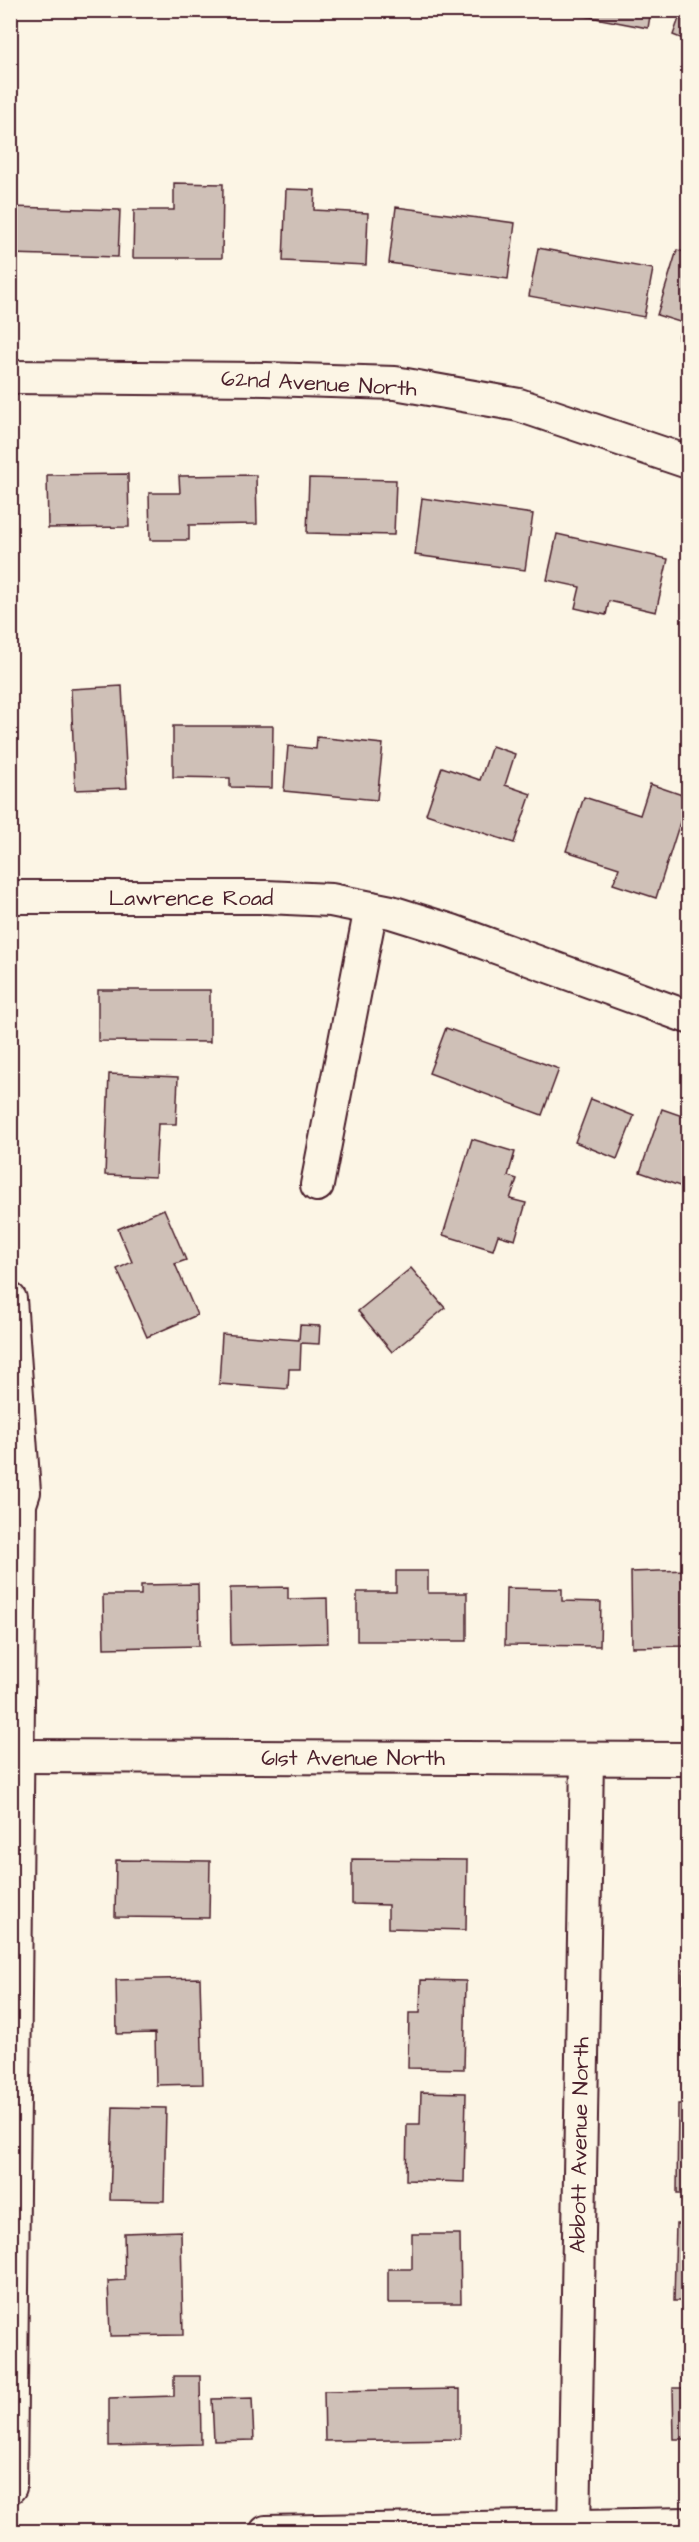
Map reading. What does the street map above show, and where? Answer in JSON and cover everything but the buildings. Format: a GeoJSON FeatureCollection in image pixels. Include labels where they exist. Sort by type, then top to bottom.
{"type":"FeatureCollection","features":[{"type":"Feature","properties":{"kind":"street","name":"62nd Avenue North"},"geometry":{"type":"LineString","coordinates":[[10,377],[266,379],[395,383],[519,405],[688,462]]}},
{"type":"Feature","properties":{"kind":"street","name":"Lawrence Road"},"geometry":{"type":"LineString","coordinates":[[10,897],[266,897],[330,900],[391,912],[452,931],[688,1017]]}},
{"type":"Feature","properties":{"kind":"street"},"geometry":{"type":"LineString","coordinates":[[317,1185],[371,908]]}},
{"type":"Feature","properties":{"kind":"street"},"geometry":{"type":"LineString","coordinates":[[10,1299],[24,1492],[20,1504],[10,2487]]}},
{"type":"Feature","properties":{"kind":"street","name":"61st Avenue North"},"geometry":{"type":"LineString","coordinates":[[17,1756],[688,1759]]}},
{"type":"Feature","properties":{"kind":"street","name":"Abbott Avenue North"},"geometry":{"type":"LineString","coordinates":[[574,2529],[587,1759]]}},
{"type":"Feature","properties":{"kind":"street"},"geometry":{"type":"LineString","coordinates":[[266,2532],[574,2529],[688,2524]]}}]}
